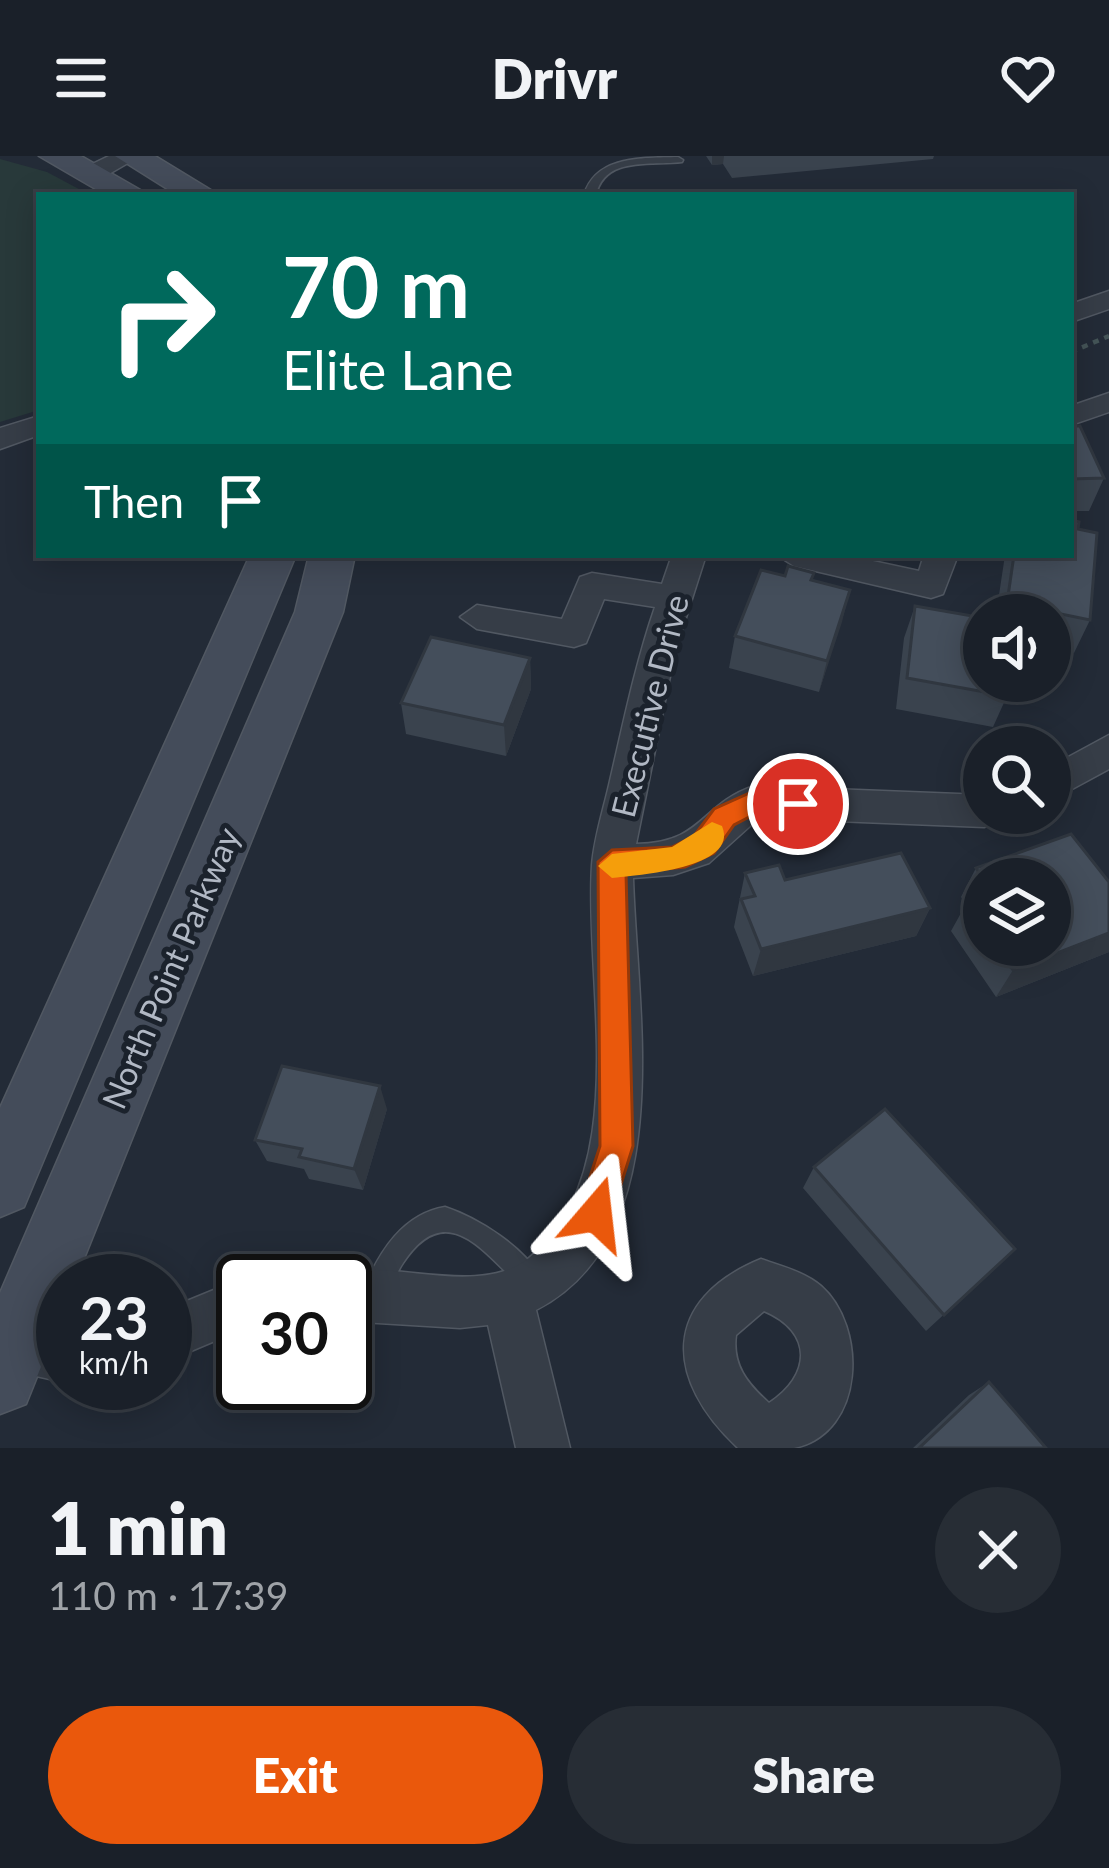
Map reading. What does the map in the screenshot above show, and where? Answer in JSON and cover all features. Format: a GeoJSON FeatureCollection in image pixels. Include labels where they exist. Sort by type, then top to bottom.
{"type":"FeatureCollection","features":[{"type":"Feature","properties":{"kind":"street"},"geometry":{"type":"LineString","coordinates":[[55,156],[127,192]]}},
{"type":"Feature","properties":{"kind":"street"},"geometry":{"type":"LineString","coordinates":[[93,172],[130,156],[196,192]]}},
{"type":"Feature","properties":{"kind":"street"},"geometry":{"type":"LineString","coordinates":[[1074,313],[1109,299]]}},
{"type":"Feature","properties":{"kind":"street"},"geometry":{"type":"LineString","coordinates":[[0,439],[36,426]]}},
{"type":"Feature","properties":{"kind":"street","name":"North Point Parkway"},"geometry":{"type":"LineString","coordinates":[[0,1184],[272,558]]}},
{"type":"Feature","properties":{"kind":"street","name":"North Point Parkway"},"geometry":{"type":"LineString","coordinates":[[19,1356],[319,612],[331,558]]}},
{"type":"Feature","properties":{"kind":"street","name":"Executive Drive"},"geometry":{"type":"LineString","coordinates":[[521,1290],[577,1248],[596,1214],[617,1146],[612,862],[674,598],[688,558]]}},
{"type":"Feature","properties":{"kind":"street"},"geometry":{"type":"LineString","coordinates":[[807,558],[931,586],[940,558]]}},
{"type":"Feature","properties":{"kind":"street"},"geometry":{"type":"LineString","coordinates":[[477,617],[574,634],[592,584],[674,598]]}},
{"type":"Feature","properties":{"kind":"street"},"geometry":{"type":"LineString","coordinates":[[1071,773],[1109,750]]}},
{"type":"Feature","properties":{"kind":"street"},"geometry":{"type":"LineString","coordinates":[[612,862],[675,859],[704,844],[724,817],[754,802],[963,810]]}},
{"type":"Feature","properties":{"kind":"street"},"geometry":{"type":"LineString","coordinates":[[372,1298],[460,1303],[521,1290],[543,1448]]}},
{"type":"Feature","properties":{"kind":"lane"},"geometry":{"type":"LineString","coordinates":[[591,192],[594,179],[615,163],[677,160]]}},
{"type":"Feature","properties":{"kind":"lane"},"geometry":{"type":"LineString","coordinates":[[372,1278],[415,1226],[436,1217],[474,1226],[521,1290]]}},
{"type":"Feature","properties":{"kind":"path"},"geometry":{"type":"LineString","coordinates":[[1074,351],[1109,336]]}},
{"type":"Feature","properties":{"kind":"shaded area"},"geometry":{"type":"Polygon","coordinates":[[[0,159],[47,172],[84,192],[36,192],[36,411],[0,422],[0,159]]]}},
{"type":"Feature","properties":{"kind":"building"},"geometry":{"type":"Polygon","coordinates":[[[1074,426],[1080,426],[1104,478],[1074,479],[1074,426]]]}},
{"type":"Feature","properties":{"kind":"building"},"geometry":{"type":"Polygon","coordinates":[[[1074,521],[1079,522],[1078,529],[1097,533],[1090,620],[1071,616],[1071,594],[1008,594],[1014,558],[1074,558],[1074,521]]]}},
{"type":"Feature","properties":{"kind":"building"},"geometry":{"type":"Polygon","coordinates":[[[788,566],[814,573],[811,580],[850,590],[827,661],[735,636],[761,570],[785,576],[788,566]]]}},
{"type":"Feature","properties":{"kind":"building"},"geometry":{"type":"Polygon","coordinates":[[[915,606],[963,614],[963,688],[907,678],[915,606]]]}},
{"type":"Feature","properties":{"kind":"building"},"geometry":{"type":"Polygon","coordinates":[[[431,637],[530,658],[504,725],[401,703],[431,637]]]}},
{"type":"Feature","properties":{"kind":"building"},"geometry":{"type":"Polygon","coordinates":[[[1071,834],[1109,882],[1109,933],[1071,948],[1071,858],[1004,858],[1071,834]]]}},
{"type":"Feature","properties":{"kind":"building"},"geometry":{"type":"Polygon","coordinates":[[[901,853],[930,908],[761,949],[741,899],[755,896],[745,873],[779,865],[785,880],[901,853]]]}},
{"type":"Feature","properties":{"kind":"building"},"geometry":{"type":"Polygon","coordinates":[[[282,1066],[380,1086],[354,1169],[299,1157],[302,1149],[255,1140],[282,1066]]]}},
{"type":"Feature","properties":{"kind":"building"},"geometry":{"type":"Polygon","coordinates":[[[885,1109],[1015,1249],[944,1315],[814,1167],[885,1109]]]}},
{"type":"Feature","properties":{"kind":"building"},"geometry":{"type":"Polygon","coordinates":[[[989,1382],[1046,1448],[919,1448],[989,1382]]]}},
{"type":"Feature","properties":{"kind":"slow traffic"},"geometry":{"type":"LineString","coordinates":[[612,866],[612,862],[675,859],[704,844],[712,834]]}},
{"type":"Feature","properties":{"kind":"route"},"geometry":{"type":"LineString","coordinates":[[596,1214],[617,1146],[612,1072],[612,862],[675,859],[704,844],[724,817],[754,802],[798,804]]}}]}
